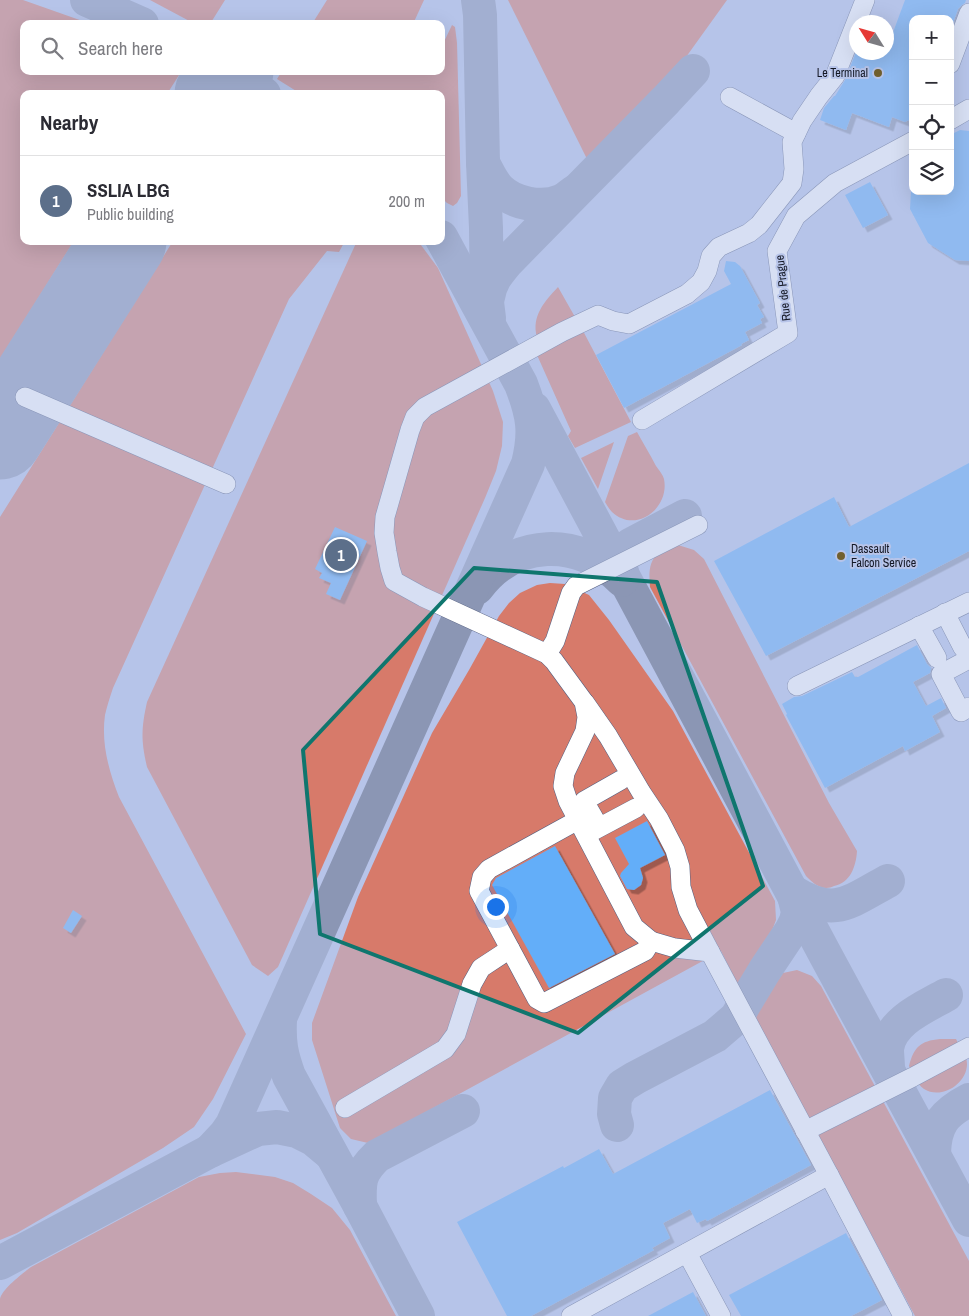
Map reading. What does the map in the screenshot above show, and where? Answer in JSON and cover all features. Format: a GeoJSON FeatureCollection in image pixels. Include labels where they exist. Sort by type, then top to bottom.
{"type":"FeatureCollection","features":[{"type":"Feature","properties":{"kind":"lane"},"geometry":{"type":"LineString","coordinates":[[864,0],[836,76],[819,96],[792,142],[794,169],[792,183],[759,225],[748,234],[720,247],[711,256],[707,271],[701,282],[686,294],[629,324],[613,321],[598,315],[562,332],[425,407],[415,417],[410,430],[385,517],[384,533],[386,552],[394,581],[423,597],[547,654],[608,736],[659,819],[675,850],[680,867],[681,887],[688,910],[903,1316]]}},
{"type":"Feature","properties":{"kind":"lane"},"geometry":{"type":"LineString","coordinates":[[951,60],[969,13]]}},
{"type":"Feature","properties":{"kind":"lane"},"geometry":{"type":"LineString","coordinates":[[730,97],[796,133]]}},
{"type":"Feature","properties":{"kind":"lane"},"geometry":{"type":"LineString","coordinates":[[954,118],[969,109]]}},
{"type":"Feature","properties":{"kind":"lane","name":"Rue de Prague"},"geometry":{"type":"LineString","coordinates":[[642,420],[788,334],[777,252],[796,216],[835,183],[909,142]]}},
{"type":"Feature","properties":{"kind":"lane"},"geometry":{"type":"LineString","coordinates":[[26,397],[226,484]]}},
{"type":"Feature","properties":{"kind":"lane"},"geometry":{"type":"LineString","coordinates":[[547,654],[555,641],[571,593],[576,586],[698,526]]}},
{"type":"Feature","properties":{"kind":"lane"},"geometry":{"type":"LineString","coordinates":[[797,686],[969,602]]}},
{"type":"Feature","properties":{"kind":"lane"},"geometry":{"type":"LineString","coordinates":[[945,613],[966,653],[940,674],[961,712],[969,707]]}},
{"type":"Feature","properties":{"kind":"lane"},"geometry":{"type":"LineString","coordinates":[[919,626],[937,658]]}},
{"type":"Feature","properties":{"kind":"lane"},"geometry":{"type":"LineString","coordinates":[[584,702],[587,717],[585,731],[565,773],[564,786],[568,801],[587,827],[634,927],[651,941],[675,948],[710,952]]}},
{"type":"Feature","properties":{"kind":"lane"},"geometry":{"type":"LineString","coordinates":[[587,827],[584,800],[621,780]]}},
{"type":"Feature","properties":{"kind":"lane"},"geometry":{"type":"LineString","coordinates":[[636,808],[489,868],[482,877],[480,891],[537,999],[544,1002],[645,951],[651,941]]}},
{"type":"Feature","properties":{"kind":"lane"},"geometry":{"type":"LineString","coordinates":[[345,1108],[445,1049],[456,1034],[472,984],[481,968],[510,949]]}},
{"type":"Feature","properties":{"kind":"lane"},"geometry":{"type":"LineString","coordinates":[[805,1131],[969,1047]]}},
{"type":"Feature","properties":{"kind":"lane"},"geometry":{"type":"LineString","coordinates":[[571,1316],[829,1175]]}},
{"type":"Feature","properties":{"kind":"lane"},"geometry":{"type":"LineString","coordinates":[[687,1253],[720,1316]]}},
{"type":"Feature","properties":{"kind":"highlighted area"},"geometry":{"type":"Polygon","coordinates":[[[474,568],[657,582],[763,886],[578,1033],[320,934],[303,750],[474,568]]]}},
{"type":"Feature","properties":{"kind":"shaded area"},"geometry":{"type":"Polygon","coordinates":[[[0,0],[23,0],[80,20],[20,20],[20,75],[179,75],[170,90],[20,90],[20,245],[71,245],[0,359],[0,0]]]}},
{"type":"Feature","properties":{"kind":"shaded area"},"geometry":{"type":"Polygon","coordinates":[[[150,0],[225,0],[212,20],[188,20],[150,0]]]}},
{"type":"Feature","properties":{"kind":"shaded area"},"geometry":{"type":"Polygon","coordinates":[[[327,0],[424,0],[415,20],[314,20],[327,0]]]}},
{"type":"Feature","properties":{"kind":"shaded area"},"geometry":{"type":"Polygon","coordinates":[[[508,0],[727,0],[681,64],[587,159],[508,0]]]}},
{"type":"Feature","properties":{"kind":"shaded area"},"geometry":{"type":"Polygon","coordinates":[[[452,25],[455,27],[457,43],[461,196],[453,206],[445,201],[445,90],[295,90],[277,79],[280,75],[445,75],[445,40],[452,25]]]}},
{"type":"Feature","properties":{"kind":"shaded area"},"geometry":{"type":"Polygon","coordinates":[[[170,245],[343,245],[339,252],[327,251],[289,299],[113,688],[105,715],[105,747],[119,797],[246,1034],[213,1099],[194,1127],[163,1148],[17,1233],[0,1240],[0,517],[170,245]]]}},
{"type":"Feature","properties":{"kind":"shaded area"},"geometry":{"type":"Polygon","coordinates":[[[355,245],[421,245],[438,268],[493,391],[503,422],[502,446],[496,471],[485,498],[278,967],[268,976],[252,965],[147,767],[142,735],[147,702],[355,245]]]}},
{"type":"Feature","properties":{"kind":"shaded area"},"geometry":{"type":"Polygon","coordinates":[[[558,287],[575,317],[537,337],[536,322],[540,309],[558,287]]]}},
{"type":"Feature","properties":{"kind":"shaded area"},"geometry":{"type":"Polygon","coordinates":[[[582,329],[631,422],[575,448],[568,436],[571,431],[537,355],[582,329]]]}},
{"type":"Feature","properties":{"kind":"shaded area"},"geometry":{"type":"Polygon","coordinates":[[[637,432],[663,476],[664,490],[662,500],[649,515],[631,520],[621,518],[612,512],[605,502],[628,436],[637,432]]]}},
{"type":"Feature","properties":{"kind":"shaded area"},"geometry":{"type":"Polygon","coordinates":[[[614,442],[598,489],[581,458],[614,442]]]}},
{"type":"Feature","properties":{"kind":"shaded area"},"geometry":{"type":"Polygon","coordinates":[[[678,545],[694,550],[704,559],[829,803],[857,851],[854,868],[848,878],[840,884],[823,888],[806,876],[650,587],[651,564],[655,556],[668,548],[678,545]]]}},
{"type":"Feature","properties":{"kind":"shaded area"},"geometry":{"type":"Polygon","coordinates":[[[550,583],[565,584],[589,595],[609,620],[673,711],[775,901],[776,920],[768,941],[738,985],[721,951],[380,1139],[368,1143],[351,1139],[340,1128],[312,1040],[312,1023],[358,897],[432,733],[499,616],[509,603],[520,593],[537,585],[550,583]]]}},
{"type":"Feature","properties":{"kind":"shaded area"},"geometry":{"type":"Polygon","coordinates":[[[797,970],[812,976],[821,986],[969,1261],[969,1316],[915,1316],[756,1019],[757,1010],[783,973],[797,970]]]}},
{"type":"Feature","properties":{"kind":"shaded area"},"geometry":{"type":"Polygon","coordinates":[[[956,1039],[966,1057],[967,1064],[963,1078],[958,1084],[938,1093],[924,1089],[915,1079],[909,1066],[913,1054],[919,1046],[927,1041],[956,1039]]]}},
{"type":"Feature","properties":{"kind":"shaded area"},"geometry":{"type":"Polygon","coordinates":[[[236,1172],[275,1177],[293,1183],[332,1208],[350,1230],[396,1316],[0,1316],[0,1299],[4,1291],[31,1267],[199,1177],[236,1172]]]}},
{"type":"Feature","properties":{"kind":"building","name":"Le Terminal"},"geometry":{"type":"Polygon","coordinates":[[[905,0],[966,0],[958,9],[954,20],[954,15],[909,15],[909,120],[905,122],[892,117],[889,127],[852,113],[846,130],[820,120],[824,108],[835,96],[845,80],[853,60],[894,60],[894,30],[905,0]]]}},
{"type":"Feature","properties":{"kind":"building"},"geometry":{"type":"Polygon","coordinates":[[[960,130],[969,131],[969,261],[955,260],[928,243],[910,209],[911,195],[954,195],[954,133],[960,130]]]}},
{"type":"Feature","properties":{"kind":"building"},"geometry":{"type":"Polygon","coordinates":[[[870,182],[888,215],[863,228],[845,195],[870,182]]]}},
{"type":"Feature","properties":{"kind":"building"},"geometry":{"type":"Polygon","coordinates":[[[726,261],[735,262],[740,266],[760,303],[757,305],[764,317],[760,319],[762,323],[745,332],[749,340],[742,345],[624,408],[596,355],[731,284],[724,271],[726,261]]]}},
{"type":"Feature","properties":{"kind":"building","name":"Dassault Falcon Service"},"geometry":{"type":"Polygon","coordinates":[[[969,463],[969,551],[766,656],[714,561],[834,497],[849,527],[969,463]]]}},
{"type":"Feature","properties":{"kind":"building"},"geometry":{"type":"Polygon","coordinates":[[[335,527],[367,541],[340,600],[326,594],[331,583],[319,578],[322,573],[315,569],[335,527]]]}},
{"type":"Feature","properties":{"kind":"building"},"geometry":{"type":"Polygon","coordinates":[[[917,645],[931,668],[930,673],[913,682],[926,706],[941,698],[946,708],[932,716],[940,732],[905,751],[903,746],[825,788],[782,704],[852,672],[855,677],[858,677],[917,645]]]}},
{"type":"Feature","properties":{"kind":"building"},"geometry":{"type":"Polygon","coordinates":[[[647,821],[665,855],[640,868],[643,878],[641,885],[634,890],[627,889],[620,876],[629,864],[615,838],[647,821]]]}},
{"type":"Feature","properties":{"kind":"building"},"geometry":{"type":"Polygon","coordinates":[[[555,846],[615,954],[549,988],[492,885],[496,878],[555,846]]]}},
{"type":"Feature","properties":{"kind":"building"},"geometry":{"type":"Polygon","coordinates":[[[73,910],[82,916],[71,933],[63,928],[73,910]]]}},
{"type":"Feature","properties":{"kind":"building"},"geometry":{"type":"Polygon","coordinates":[[[770,1090],[811,1165],[707,1221],[706,1219],[697,1223],[690,1209],[663,1223],[670,1238],[652,1248],[654,1250],[531,1316],[507,1316],[457,1222],[599,1149],[613,1174],[770,1090]]]}},
{"type":"Feature","properties":{"kind":"building"},"geometry":{"type":"Polygon","coordinates":[[[846,1233],[882,1300],[851,1316],[741,1316],[729,1295],[846,1233]]]}},
{"type":"Feature","properties":{"kind":"building"},"geometry":{"type":"Polygon","coordinates":[[[693,1292],[706,1316],[648,1316],[693,1292]]]}},
{"type":"Feature","properties":{"kind":"taxiway"},"geometry":{"type":"LineString","coordinates":[[87,0],[133,20]]}},
{"type":"Feature","properties":{"kind":"taxiway"},"geometry":{"type":"LineString","coordinates":[[478,0],[489,318]]}},
{"type":"Feature","properties":{"kind":"taxiway"},"geometry":{"type":"LineString","coordinates":[[488,297],[495,278],[507,262],[693,71]]}},
{"type":"Feature","properties":{"kind":"taxiway"},"geometry":{"type":"LineString","coordinates":[[236,75],[258,90]]}},
{"type":"Feature","properties":{"kind":"taxiway"},"geometry":{"type":"LineString","coordinates":[[483,163],[499,189],[512,198],[529,204],[545,205],[553,203],[563,200],[574,192]]}},
{"type":"Feature","properties":{"kind":"taxiway"},"geometry":{"type":"LineString","coordinates":[[210,1151],[232,1125],[528,464],[532,442],[532,424],[531,414],[521,384],[445,244]]}},
{"type":"Feature","properties":{"kind":"taxiway"},"geometry":{"type":"LineString","coordinates":[[534,409],[969,1220]]}},
{"type":"Feature","properties":{"kind":"taxiway"},"geometry":{"type":"LineString","coordinates":[[623,577],[622,557],[630,545],[685,516]]}},
{"type":"Feature","properties":{"kind":"taxiway"},"geometry":{"type":"LineString","coordinates":[[477,588],[492,572],[509,560],[528,552],[547,549],[567,550],[586,556],[605,566],[622,580]]}},
{"type":"Feature","properties":{"kind":"taxiway"},"geometry":{"type":"LineString","coordinates":[[793,892],[820,904],[842,904],[852,901],[888,881]]}},
{"type":"Feature","properties":{"kind":"taxiway"},"geometry":{"type":"LineString","coordinates":[[617,1125],[614,1114],[615,1098],[622,1086],[715,1036],[736,1018],[796,921],[798,912],[793,892]]}},
{"type":"Feature","properties":{"kind":"taxiway"},"geometry":{"type":"LineString","coordinates":[[888,1069],[887,1049],[895,1030],[910,1016],[946,995]]}},
{"type":"Feature","properties":{"kind":"taxiway"},"geometry":{"type":"LineString","coordinates":[[280,1020],[281,1048],[289,1076],[418,1316]]}},
{"type":"Feature","properties":{"kind":"taxiway"},"geometry":{"type":"LineString","coordinates":[[934,1153],[936,1134],[942,1120],[969,1100]]}},
{"type":"Feature","properties":{"kind":"taxiway"},"geometry":{"type":"LineString","coordinates":[[360,1206],[361,1178],[377,1156],[463,1111]]}},
{"type":"Feature","properties":{"kind":"taxiway"},"geometry":{"type":"LineString","coordinates":[[0,1263],[210,1151],[258,1129],[277,1127],[297,1131],[313,1139],[331,1154]]}},
{"type":"Feature","properties":{"kind":"runway"},"geometry":{"type":"LineString","coordinates":[[219,90],[229,75]]}},
{"type":"Feature","properties":{"kind":"runway"},"geometry":{"type":"LineString","coordinates":[[0,437],[121,245]]}},
{"type":"Feature","properties":{"kind":"place","name":"Le Terminal"},"geometry":{"type":"Point","coordinates":[878,73]}},
{"type":"Feature","properties":{"kind":"place","name":"SSLIA LBG"},"geometry":{"type":"Point","coordinates":[341,555]}},
{"type":"Feature","properties":{"kind":"place","name":"Dassault Falcon Service"},"geometry":{"type":"Point","coordinates":[841,556]}}]}
